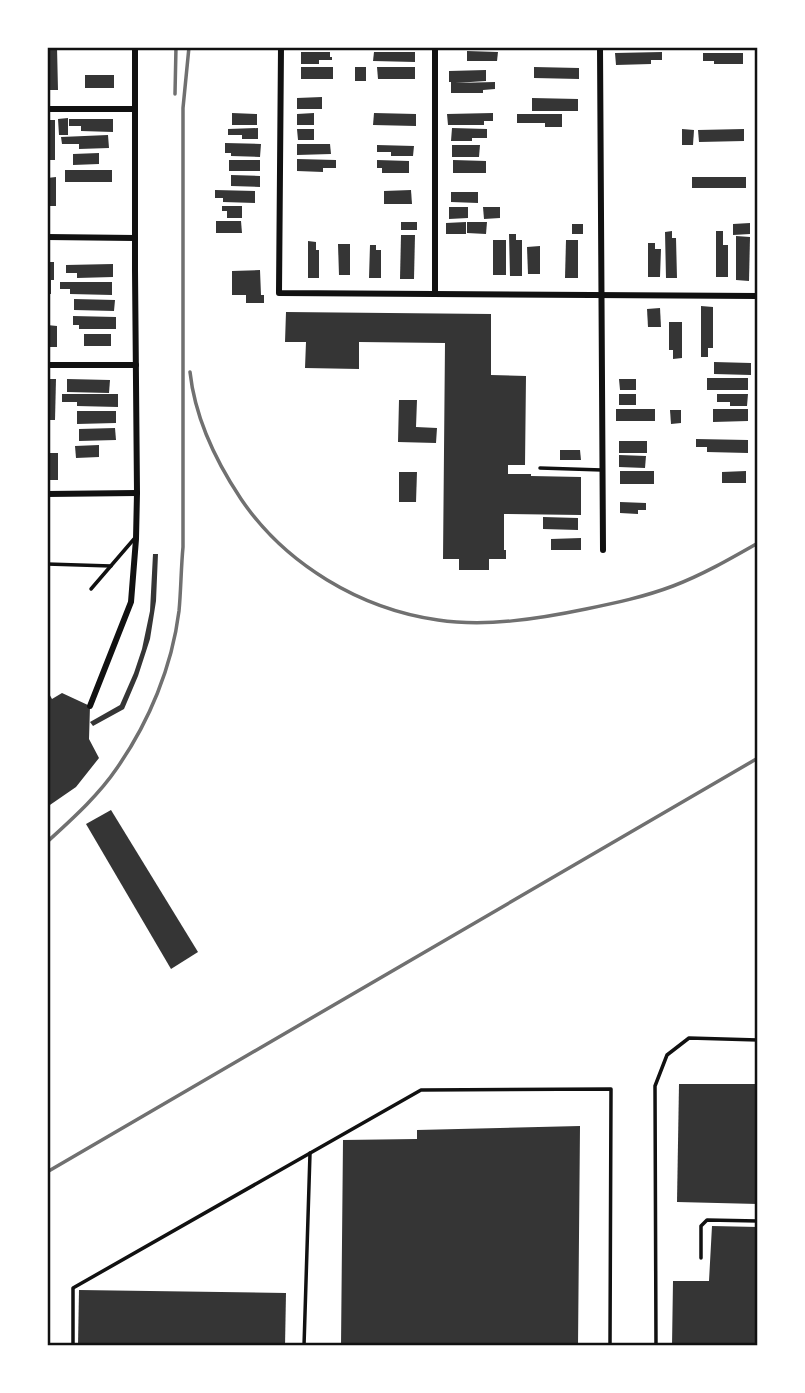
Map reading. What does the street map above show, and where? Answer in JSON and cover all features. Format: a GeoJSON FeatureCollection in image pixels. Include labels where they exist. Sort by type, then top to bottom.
{"type":"FeatureCollection","features":[{"type":"Feature","properties":{"kind":"street"},"geometry":{"type":"LineString","coordinates":[[90,706],[131,602],[136,537],[135,47]]}},
{"type":"Feature","properties":{"kind":"street"},"geometry":{"type":"LineString","coordinates":[[281,47],[279,293],[758,296]]}},
{"type":"Feature","properties":{"kind":"street"},"geometry":{"type":"LineString","coordinates":[[435,47],[435,294]]}},
{"type":"Feature","properties":{"kind":"street"},"geometry":{"type":"LineString","coordinates":[[600,47],[603,550]]}},
{"type":"Feature","properties":{"kind":"street"},"geometry":{"type":"LineString","coordinates":[[47,108],[135,109]]}},
{"type":"Feature","properties":{"kind":"street"},"geometry":{"type":"LineString","coordinates":[[47,237],[135,238]]}},
{"type":"Feature","properties":{"kind":"street"},"geometry":{"type":"LineString","coordinates":[[47,365],[136,365]]}},
{"type":"Feature","properties":{"kind":"street"},"geometry":{"type":"LineString","coordinates":[[47,494],[137,493]]}},
{"type":"Feature","properties":{"kind":"lane"},"geometry":{"type":"LineString","coordinates":[[540,468],[602,470]]}},
{"type":"Feature","properties":{"kind":"lane"},"geometry":{"type":"LineString","coordinates":[[91,589],[136,537]]}},
{"type":"Feature","properties":{"kind":"lane"},"geometry":{"type":"LineString","coordinates":[[47,564],[111,566]]}},
{"type":"Feature","properties":{"kind":"lane"},"geometry":{"type":"LineString","coordinates":[[656,1346],[655,1086],[667,1055],[689,1038],[758,1040]]}},
{"type":"Feature","properties":{"kind":"lane"},"geometry":{"type":"LineString","coordinates":[[73,1346],[73,1288],[421,1090],[611,1089],[610,1346]]}},
{"type":"Feature","properties":{"kind":"lane"},"geometry":{"type":"LineString","coordinates":[[304,1346],[310,1153]]}},
{"type":"Feature","properties":{"kind":"lane"},"geometry":{"type":"LineString","coordinates":[[701,1258],[701,1226],[707,1220],[758,1221]]}},
{"type":"Feature","properties":{"kind":"building"},"geometry":{"type":"Polygon","coordinates":[[[50,47],[57,47],[58,90],[47,90],[47,55],[50,55],[50,47]]]}},
{"type":"Feature","properties":{"kind":"building"},"geometry":{"type":"Polygon","coordinates":[[[467,51],[498,52],[497,61],[467,61],[467,51]]]}},
{"type":"Feature","properties":{"kind":"building"},"geometry":{"type":"Polygon","coordinates":[[[301,52],[330,52],[332,60],[319,60],[319,64],[301,64],[301,52]]]}},
{"type":"Feature","properties":{"kind":"building"},"geometry":{"type":"Polygon","coordinates":[[[374,52],[415,52],[415,62],[373,61],[374,52]]]}},
{"type":"Feature","properties":{"kind":"building"},"geometry":{"type":"Polygon","coordinates":[[[662,52],[662,60],[651,60],[651,64],[616,65],[615,53],[662,52]]]}},
{"type":"Feature","properties":{"kind":"building"},"geometry":{"type":"Polygon","coordinates":[[[703,53],[743,53],[743,64],[714,64],[714,61],[703,61],[703,53]]]}},
{"type":"Feature","properties":{"kind":"building"},"geometry":{"type":"Polygon","coordinates":[[[301,67],[333,67],[333,79],[301,79],[301,67]]]}},
{"type":"Feature","properties":{"kind":"building"},"geometry":{"type":"Polygon","coordinates":[[[355,67],[366,67],[366,81],[355,81],[355,67]]]}},
{"type":"Feature","properties":{"kind":"building"},"geometry":{"type":"Polygon","coordinates":[[[377,67],[415,67],[415,79],[378,79],[377,67]]]}},
{"type":"Feature","properties":{"kind":"building"},"geometry":{"type":"Polygon","coordinates":[[[534,67],[579,68],[579,79],[534,78],[534,67]]]}},
{"type":"Feature","properties":{"kind":"building"},"geometry":{"type":"Polygon","coordinates":[[[486,70],[486,81],[455,83],[495,82],[495,89],[483,90],[483,93],[451,93],[449,71],[486,70]]]}},
{"type":"Feature","properties":{"kind":"building"},"geometry":{"type":"Polygon","coordinates":[[[85,75],[114,75],[114,88],[85,88],[85,75]]]}},
{"type":"Feature","properties":{"kind":"building"},"geometry":{"type":"Polygon","coordinates":[[[322,97],[322,109],[297,109],[297,98],[322,97]]]}},
{"type":"Feature","properties":{"kind":"building"},"geometry":{"type":"Polygon","coordinates":[[[532,98],[578,99],[578,111],[532,111],[532,98]]]}},
{"type":"Feature","properties":{"kind":"building"},"geometry":{"type":"Polygon","coordinates":[[[232,113],[257,114],[257,125],[232,125],[232,113]]]}},
{"type":"Feature","properties":{"kind":"building"},"geometry":{"type":"Polygon","coordinates":[[[314,113],[314,125],[297,125],[297,114],[314,113]]]}},
{"type":"Feature","properties":{"kind":"building"},"geometry":{"type":"Polygon","coordinates":[[[374,113],[416,114],[416,126],[373,125],[374,113]]]}},
{"type":"Feature","properties":{"kind":"building"},"geometry":{"type":"Polygon","coordinates":[[[493,113],[493,121],[484,121],[484,125],[448,125],[447,114],[493,113]]]}},
{"type":"Feature","properties":{"kind":"building"},"geometry":{"type":"Polygon","coordinates":[[[517,114],[562,114],[562,127],[545,127],[545,123],[517,123],[517,114]]]}},
{"type":"Feature","properties":{"kind":"building"},"geometry":{"type":"Polygon","coordinates":[[[68,118],[68,135],[59,135],[58,119],[68,118]]]}},
{"type":"Feature","properties":{"kind":"building"},"geometry":{"type":"Polygon","coordinates":[[[69,119],[113,119],[113,132],[81,131],[81,126],[69,126],[69,119]]]}},
{"type":"Feature","properties":{"kind":"building"},"geometry":{"type":"Polygon","coordinates":[[[47,120],[55,120],[55,160],[47,160],[47,120]]]}},
{"type":"Feature","properties":{"kind":"building"},"geometry":{"type":"Polygon","coordinates":[[[258,128],[258,139],[242,139],[242,135],[228,135],[228,129],[258,128]]]}},
{"type":"Feature","properties":{"kind":"building"},"geometry":{"type":"Polygon","coordinates":[[[452,128],[487,129],[487,138],[451,141],[452,128]]]}},
{"type":"Feature","properties":{"kind":"building"},"geometry":{"type":"Polygon","coordinates":[[[297,129],[314,129],[314,140],[298,140],[297,129]]]}},
{"type":"Feature","properties":{"kind":"building"},"geometry":{"type":"Polygon","coordinates":[[[682,129],[694,130],[693,145],[682,145],[682,129]]]}},
{"type":"Feature","properties":{"kind":"building"},"geometry":{"type":"Polygon","coordinates":[[[744,129],[744,141],[699,142],[698,130],[744,129]]]}},
{"type":"Feature","properties":{"kind":"building"},"geometry":{"type":"Polygon","coordinates":[[[108,135],[109,148],[79,149],[79,144],[62,144],[61,137],[108,135]]]}},
{"type":"Feature","properties":{"kind":"building"},"geometry":{"type":"Polygon","coordinates":[[[225,143],[261,144],[260,157],[231,156],[231,153],[225,153],[225,143]]]}},
{"type":"Feature","properties":{"kind":"building"},"geometry":{"type":"Polygon","coordinates":[[[297,144],[330,144],[331,154],[297,155],[297,144]]]}},
{"type":"Feature","properties":{"kind":"building"},"geometry":{"type":"Polygon","coordinates":[[[377,145],[414,146],[413,156],[391,156],[391,152],[377,152],[377,145]]]}},
{"type":"Feature","properties":{"kind":"building"},"geometry":{"type":"Polygon","coordinates":[[[452,145],[480,145],[479,157],[452,157],[452,145]]]}},
{"type":"Feature","properties":{"kind":"building"},"geometry":{"type":"Polygon","coordinates":[[[99,153],[99,164],[73,165],[73,154],[99,153]]]}},
{"type":"Feature","properties":{"kind":"building"},"geometry":{"type":"Polygon","coordinates":[[[297,159],[336,160],[336,168],[323,168],[323,172],[297,171],[297,159]]]}},
{"type":"Feature","properties":{"kind":"building"},"geometry":{"type":"Polygon","coordinates":[[[229,160],[260,160],[260,171],[229,171],[229,160]]]}},
{"type":"Feature","properties":{"kind":"building"},"geometry":{"type":"Polygon","coordinates":[[[377,160],[409,161],[409,173],[382,173],[382,168],[377,168],[377,160]]]}},
{"type":"Feature","properties":{"kind":"building"},"geometry":{"type":"Polygon","coordinates":[[[453,160],[486,161],[486,173],[453,173],[453,160]]]}},
{"type":"Feature","properties":{"kind":"building"},"geometry":{"type":"Polygon","coordinates":[[[65,170],[112,170],[112,182],[65,182],[65,170]]]}},
{"type":"Feature","properties":{"kind":"building"},"geometry":{"type":"Polygon","coordinates":[[[231,175],[260,176],[260,187],[231,186],[231,175]]]}},
{"type":"Feature","properties":{"kind":"building"},"geometry":{"type":"Polygon","coordinates":[[[56,177],[56,206],[47,206],[47,178],[56,177]]]}},
{"type":"Feature","properties":{"kind":"building"},"geometry":{"type":"Polygon","coordinates":[[[692,177],[746,177],[746,188],[692,188],[692,177]]]}},
{"type":"Feature","properties":{"kind":"building"},"geometry":{"type":"Polygon","coordinates":[[[215,190],[255,191],[255,203],[223,202],[223,198],[215,198],[215,190]]]}},
{"type":"Feature","properties":{"kind":"building"},"geometry":{"type":"Polygon","coordinates":[[[411,190],[412,204],[384,204],[384,191],[411,190]]]}},
{"type":"Feature","properties":{"kind":"building"},"geometry":{"type":"Polygon","coordinates":[[[451,192],[478,192],[478,203],[451,202],[451,192]]]}},
{"type":"Feature","properties":{"kind":"building"},"geometry":{"type":"Polygon","coordinates":[[[222,206],[242,206],[242,218],[227,218],[227,211],[222,211],[222,206]]]}},
{"type":"Feature","properties":{"kind":"building"},"geometry":{"type":"Polygon","coordinates":[[[449,207],[468,207],[468,218],[449,219],[449,207]]]}},
{"type":"Feature","properties":{"kind":"building"},"geometry":{"type":"Polygon","coordinates":[[[483,207],[500,207],[500,218],[484,219],[483,207]]]}},
{"type":"Feature","properties":{"kind":"building"},"geometry":{"type":"Polygon","coordinates":[[[216,221],[241,221],[242,233],[216,233],[216,221]]]}},
{"type":"Feature","properties":{"kind":"building"},"geometry":{"type":"Polygon","coordinates":[[[401,222],[417,222],[417,230],[401,230],[401,222]]]}},
{"type":"Feature","properties":{"kind":"building"},"geometry":{"type":"Polygon","coordinates":[[[466,222],[466,234],[446,234],[446,223],[466,222]]]}},
{"type":"Feature","properties":{"kind":"building"},"geometry":{"type":"Polygon","coordinates":[[[467,222],[487,222],[486,234],[467,233],[467,222]]]}},
{"type":"Feature","properties":{"kind":"building"},"geometry":{"type":"Polygon","coordinates":[[[750,223],[750,234],[733,235],[733,224],[750,223]]]}},
{"type":"Feature","properties":{"kind":"building"},"geometry":{"type":"Polygon","coordinates":[[[572,224],[583,224],[583,234],[572,234],[572,224]]]}},
{"type":"Feature","properties":{"kind":"building"},"geometry":{"type":"Polygon","coordinates":[[[672,231],[672,238],[676,238],[677,278],[666,278],[665,232],[672,231]]]}},
{"type":"Feature","properties":{"kind":"building"},"geometry":{"type":"Polygon","coordinates":[[[716,231],[723,231],[723,245],[728,245],[728,277],[716,277],[716,231]]]}},
{"type":"Feature","properties":{"kind":"building"},"geometry":{"type":"Polygon","coordinates":[[[509,234],[516,234],[516,240],[522,240],[522,276],[510,276],[509,234]]]}},
{"type":"Feature","properties":{"kind":"building"},"geometry":{"type":"Polygon","coordinates":[[[401,235],[415,235],[414,279],[400,279],[401,235]]]}},
{"type":"Feature","properties":{"kind":"building"},"geometry":{"type":"Polygon","coordinates":[[[736,236],[750,237],[749,281],[736,280],[736,236]]]}},
{"type":"Feature","properties":{"kind":"building"},"geometry":{"type":"Polygon","coordinates":[[[493,240],[506,240],[506,275],[493,275],[493,240]]]}},
{"type":"Feature","properties":{"kind":"building"},"geometry":{"type":"Polygon","coordinates":[[[566,240],[578,240],[578,278],[565,278],[566,240]]]}},
{"type":"Feature","properties":{"kind":"building"},"geometry":{"type":"Polygon","coordinates":[[[308,241],[316,242],[316,250],[319,250],[319,278],[308,278],[308,241]]]}},
{"type":"Feature","properties":{"kind":"building"},"geometry":{"type":"Polygon","coordinates":[[[648,243],[655,243],[655,249],[661,249],[660,277],[648,277],[648,243]]]}},
{"type":"Feature","properties":{"kind":"building"},"geometry":{"type":"Polygon","coordinates":[[[338,244],[350,244],[350,275],[339,275],[338,244]]]}},
{"type":"Feature","properties":{"kind":"building"},"geometry":{"type":"Polygon","coordinates":[[[370,245],[376,245],[376,250],[381,250],[381,278],[369,278],[370,245]]]}},
{"type":"Feature","properties":{"kind":"building"},"geometry":{"type":"Polygon","coordinates":[[[540,246],[540,274],[528,274],[527,247],[540,246]]]}},
{"type":"Feature","properties":{"kind":"building"},"geometry":{"type":"Polygon","coordinates":[[[47,262],[54,262],[51,294],[47,294],[47,262]]]}},
{"type":"Feature","properties":{"kind":"building"},"geometry":{"type":"Polygon","coordinates":[[[113,264],[113,277],[77,278],[77,273],[66,273],[66,265],[113,264]]]}},
{"type":"Feature","properties":{"kind":"building"},"geometry":{"type":"Polygon","coordinates":[[[260,270],[264,303],[246,303],[246,295],[232,295],[232,271],[260,270]]]}},
{"type":"Feature","properties":{"kind":"building"},"geometry":{"type":"Polygon","coordinates":[[[60,282],[112,282],[112,295],[70,294],[70,289],[60,289],[60,282]]]}},
{"type":"Feature","properties":{"kind":"building"},"geometry":{"type":"Polygon","coordinates":[[[74,299],[115,300],[114,311],[74,310],[74,299]]]}},
{"type":"Feature","properties":{"kind":"building"},"geometry":{"type":"Polygon","coordinates":[[[701,306],[713,307],[713,348],[708,348],[708,357],[701,357],[701,306]]]}},
{"type":"Feature","properties":{"kind":"building"},"geometry":{"type":"Polygon","coordinates":[[[660,308],[661,327],[648,327],[647,309],[660,308]]]}},
{"type":"Feature","properties":{"kind":"building"},"geometry":{"type":"Polygon","coordinates":[[[286,312],[491,314],[491,375],[526,376],[525,465],[508,465],[508,474],[581,477],[581,515],[504,514],[506,559],[489,559],[489,570],[459,570],[459,559],[443,559],[445,343],[359,342],[359,369],[305,368],[306,342],[285,342],[286,312]]]}},
{"type":"Feature","properties":{"kind":"building"},"geometry":{"type":"Polygon","coordinates":[[[73,316],[116,317],[116,329],[79,329],[79,325],[73,325],[73,316]]]}},
{"type":"Feature","properties":{"kind":"building"},"geometry":{"type":"Polygon","coordinates":[[[669,322],[682,322],[682,358],[673,359],[673,350],[669,350],[669,322]]]}},
{"type":"Feature","properties":{"kind":"building"},"geometry":{"type":"Polygon","coordinates":[[[47,325],[57,326],[57,347],[47,347],[47,325]]]}},
{"type":"Feature","properties":{"kind":"building"},"geometry":{"type":"Polygon","coordinates":[[[84,334],[111,334],[111,346],[84,346],[84,334]]]}},
{"type":"Feature","properties":{"kind":"building"},"geometry":{"type":"Polygon","coordinates":[[[714,362],[751,363],[751,375],[714,374],[714,362]]]}},
{"type":"Feature","properties":{"kind":"building"},"geometry":{"type":"Polygon","coordinates":[[[707,378],[748,378],[748,390],[707,390],[707,378]]]}},
{"type":"Feature","properties":{"kind":"building"},"geometry":{"type":"Polygon","coordinates":[[[47,379],[56,379],[55,420],[47,420],[47,379]]]}},
{"type":"Feature","properties":{"kind":"building"},"geometry":{"type":"Polygon","coordinates":[[[67,379],[110,380],[109,393],[67,392],[67,379]]]}},
{"type":"Feature","properties":{"kind":"building"},"geometry":{"type":"Polygon","coordinates":[[[619,379],[636,379],[636,390],[620,390],[619,379]]]}},
{"type":"Feature","properties":{"kind":"building"},"geometry":{"type":"Polygon","coordinates":[[[62,394],[118,394],[118,407],[77,406],[77,402],[62,402],[62,394]]]}},
{"type":"Feature","properties":{"kind":"building"},"geometry":{"type":"Polygon","coordinates":[[[619,394],[636,394],[636,405],[619,405],[619,394]]]}},
{"type":"Feature","properties":{"kind":"building"},"geometry":{"type":"Polygon","coordinates":[[[717,394],[748,394],[747,406],[730,406],[730,402],[717,402],[717,394]]]}},
{"type":"Feature","properties":{"kind":"building"},"geometry":{"type":"Polygon","coordinates":[[[399,400],[417,400],[416,427],[437,428],[436,443],[398,442],[399,400]]]}},
{"type":"Feature","properties":{"kind":"building"},"geometry":{"type":"Polygon","coordinates":[[[616,409],[655,409],[655,421],[616,421],[616,409]]]}},
{"type":"Feature","properties":{"kind":"building"},"geometry":{"type":"Polygon","coordinates":[[[713,409],[748,409],[748,421],[713,422],[713,409]]]}},
{"type":"Feature","properties":{"kind":"building"},"geometry":{"type":"Polygon","coordinates":[[[670,410],[681,410],[681,423],[671,424],[670,410]]]}},
{"type":"Feature","properties":{"kind":"building"},"geometry":{"type":"Polygon","coordinates":[[[77,411],[116,411],[116,423],[77,424],[77,411]]]}},
{"type":"Feature","properties":{"kind":"building"},"geometry":{"type":"Polygon","coordinates":[[[115,428],[116,440],[79,441],[79,429],[115,428]]]}},
{"type":"Feature","properties":{"kind":"building"},"geometry":{"type":"Polygon","coordinates":[[[696,439],[748,440],[748,453],[707,452],[707,447],[696,447],[696,439]]]}},
{"type":"Feature","properties":{"kind":"building"},"geometry":{"type":"Polygon","coordinates":[[[619,441],[647,441],[647,453],[619,453],[619,441]]]}},
{"type":"Feature","properties":{"kind":"building"},"geometry":{"type":"Polygon","coordinates":[[[99,445],[99,457],[76,458],[75,446],[99,445]]]}},
{"type":"Feature","properties":{"kind":"building"},"geometry":{"type":"Polygon","coordinates":[[[560,450],[580,450],[581,460],[560,460],[560,450]]]}},
{"type":"Feature","properties":{"kind":"building"},"geometry":{"type":"Polygon","coordinates":[[[47,453],[58,453],[58,480],[47,480],[47,453]]]}},
{"type":"Feature","properties":{"kind":"building"},"geometry":{"type":"Polygon","coordinates":[[[619,455],[646,456],[645,468],[619,467],[619,455]]]}},
{"type":"Feature","properties":{"kind":"building"},"geometry":{"type":"Polygon","coordinates":[[[620,471],[654,471],[654,484],[620,484],[620,471]]]}},
{"type":"Feature","properties":{"kind":"building"},"geometry":{"type":"Polygon","coordinates":[[[746,471],[746,483],[722,483],[722,472],[746,471]]]}},
{"type":"Feature","properties":{"kind":"building"},"geometry":{"type":"Polygon","coordinates":[[[399,472],[417,472],[416,502],[399,502],[399,472]]]}},
{"type":"Feature","properties":{"kind":"building"},"geometry":{"type":"Polygon","coordinates":[[[620,502],[646,503],[646,510],[638,510],[638,514],[620,513],[620,502]]]}},
{"type":"Feature","properties":{"kind":"building"},"geometry":{"type":"Polygon","coordinates":[[[543,517],[578,518],[578,530],[543,529],[543,517]]]}},
{"type":"Feature","properties":{"kind":"building"},"geometry":{"type":"Polygon","coordinates":[[[581,538],[581,550],[551,550],[551,539],[581,538]]]}},
{"type":"Feature","properties":{"kind":"building"},"geometry":{"type":"Polygon","coordinates":[[[153,554],[158,554],[156,601],[150,639],[138,676],[124,709],[93,726],[90,722],[120,705],[134,673],[150,611],[153,554]]]}},
{"type":"Feature","properties":{"kind":"building"},"geometry":{"type":"Polygon","coordinates":[[[47,690],[52,699],[62,693],[90,706],[89,739],[99,758],[76,787],[47,807],[47,690]]]}},
{"type":"Feature","properties":{"kind":"building"},"geometry":{"type":"Polygon","coordinates":[[[111,810],[198,952],[171,969],[86,824],[111,810]]]}},
{"type":"Feature","properties":{"kind":"building"},"geometry":{"type":"Polygon","coordinates":[[[679,1084],[758,1084],[758,1204],[677,1202],[679,1084]]]}},
{"type":"Feature","properties":{"kind":"building"},"geometry":{"type":"Polygon","coordinates":[[[580,1126],[578,1346],[341,1346],[343,1140],[417,1139],[417,1130],[580,1126]]]}},
{"type":"Feature","properties":{"kind":"building"},"geometry":{"type":"Polygon","coordinates":[[[712,1226],[758,1227],[758,1346],[672,1346],[673,1281],[709,1281],[712,1226]]]}},
{"type":"Feature","properties":{"kind":"building"},"geometry":{"type":"Polygon","coordinates":[[[79,1290],[286,1293],[285,1346],[78,1346],[79,1290]]]}},
{"type":"Feature","properties":{"kind":"railway"},"geometry":{"type":"LineString","coordinates":[[175,94],[176,47]]}},
{"type":"Feature","properties":{"kind":"railway"},"geometry":{"type":"LineString","coordinates":[[47,842],[102,788],[129,750],[149,713],[165,673],[176,632],[183,547],[183,108],[189,47]]}},
{"type":"Feature","properties":{"kind":"railway"},"geometry":{"type":"LineString","coordinates":[[190,372],[196,406],[215,454],[241,499],[259,522],[279,544],[302,563],[327,580],[380,606],[456,622],[531,619],[640,597],[673,586],[758,543]]}},
{"type":"Feature","properties":{"kind":"railway"},"geometry":{"type":"LineString","coordinates":[[47,1172],[758,758]]}}]}
